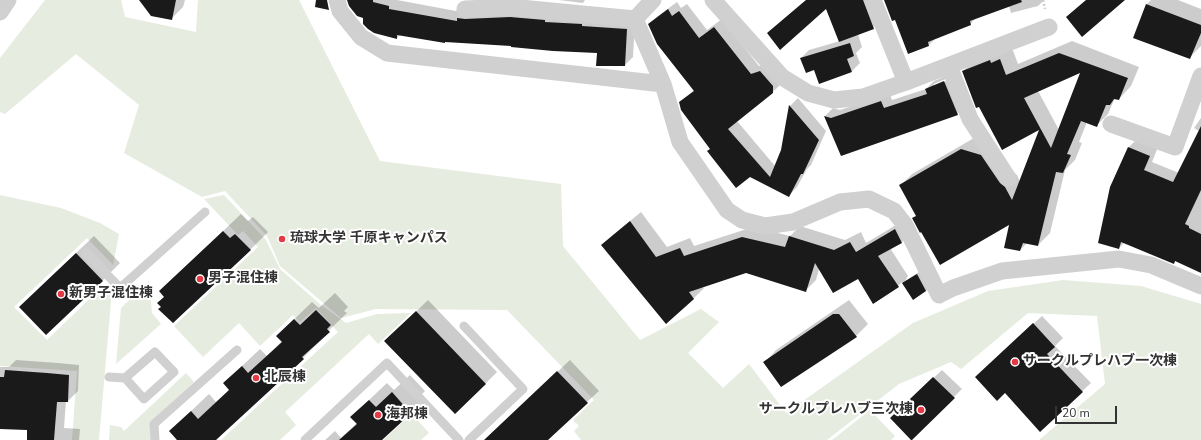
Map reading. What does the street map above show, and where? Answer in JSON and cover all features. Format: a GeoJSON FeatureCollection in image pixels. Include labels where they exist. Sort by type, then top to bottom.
{"type":"FeatureCollection","features":[{"type":"Feature","properties":{"kind":"street"},"geometry":{"type":"LineString","coordinates":[[0,12],[8,0]]}},
{"type":"Feature","properties":{"kind":"street"},"geometry":{"type":"LineString","coordinates":[[337,0],[340,10],[361,37],[387,53],[664,84]]}},
{"type":"Feature","properties":{"kind":"street"},"geometry":{"type":"LineString","coordinates":[[635,19],[653,0]]}},
{"type":"Feature","properties":{"kind":"street"},"geometry":{"type":"LineString","coordinates":[[713,0],[782,77],[808,93],[834,100],[863,97],[949,66],[1049,27]]}},
{"type":"Feature","properties":{"kind":"street"},"geometry":{"type":"LineString","coordinates":[[873,0],[906,82]]}},
{"type":"Feature","properties":{"kind":"street"},"geometry":{"type":"LineString","coordinates":[[465,9],[510,3],[635,19]]}},
{"type":"Feature","properties":{"kind":"street"},"geometry":{"type":"LineString","coordinates":[[635,19],[664,84],[680,142],[727,210],[742,220],[765,226],[793,222],[840,202],[869,199],[894,210],[905,225],[939,295],[953,288],[1002,271],[1119,259],[1151,265],[1201,286]]}},
{"type":"Feature","properties":{"kind":"street"},"geometry":{"type":"LineString","coordinates":[[949,66],[970,119],[1008,178]]}},
{"type":"Feature","properties":{"kind":"street"},"geometry":{"type":"LineString","coordinates":[[1111,124],[1175,148],[1201,76]]}},
{"type":"Feature","properties":{"kind":"lane"},"geometry":{"type":"LineString","coordinates":[[86,253],[120,288],[205,212]]}},
{"type":"Feature","properties":{"kind":"lane"},"geometry":{"type":"LineString","coordinates":[[464,326],[523,389],[469,440]]}},
{"type":"Feature","properties":{"kind":"lane"},"geometry":{"type":"LineString","coordinates":[[155,440],[154,424],[237,350]]}},
{"type":"Feature","properties":{"kind":"lane"},"geometry":{"type":"LineString","coordinates":[[109,377],[125,378],[144,399],[174,372],[155,352],[125,378]]}},
{"type":"Feature","properties":{"kind":"lane"},"geometry":{"type":"LineString","coordinates":[[305,440],[387,363],[459,440]]}},
{"type":"Feature","properties":{"kind":"shaded area"},"geometry":{"type":"Polygon","coordinates":[[[45,0],[121,0],[125,17],[196,32],[198,0],[299,0],[380,161],[561,184],[563,246],[640,340],[701,309],[719,322],[688,353],[723,388],[749,364],[786,413],[913,323],[988,291],[1063,280],[1141,286],[1201,304],[1201,440],[1039,440],[1105,384],[1097,316],[1028,313],[961,369],[951,362],[899,384],[827,440],[581,440],[574,431],[579,426],[573,420],[594,400],[507,310],[376,309],[341,318],[280,266],[267,236],[225,191],[202,197],[124,153],[139,105],[76,54],[5,114],[0,112],[0,58],[45,0]]]}},
{"type":"Feature","properties":{"kind":"shaded area"},"geometry":{"type":"Polygon","coordinates":[[[0,195],[61,208],[100,223],[119,234],[113,265],[87,238],[14,307],[47,340],[105,284],[112,290],[99,440],[72,440],[77,371],[0,366],[0,195]]]}},
{"type":"Feature","properties":{"kind":"shaded area"},"geometry":{"type":"Polygon","coordinates":[[[224,195],[266,240],[280,269],[321,305],[346,323],[377,314],[411,313],[378,344],[369,334],[285,412],[296,425],[280,440],[221,440],[338,332],[316,308],[300,322],[293,315],[260,346],[239,323],[203,357],[174,326],[258,247],[243,231],[238,235],[204,199],[224,195]]]}},
{"type":"Feature","properties":{"kind":"shaded area"},"geometry":{"type":"Polygon","coordinates":[[[149,281],[152,313],[161,324],[116,364],[121,308],[149,281]]]}},
{"type":"Feature","properties":{"kind":"shaded area"},"geometry":{"type":"Polygon","coordinates":[[[186,373],[194,382],[150,422],[151,440],[109,440],[110,425],[121,427],[124,431],[186,373]]]}},
{"type":"Feature","properties":{"kind":"shaded area"},"geometry":{"type":"Polygon","coordinates":[[[870,410],[895,436],[891,440],[832,440],[870,410]]]}},
{"type":"Feature","properties":{"kind":"shaded area"},"geometry":{"type":"Polygon","coordinates":[[[412,414],[429,433],[421,440],[383,440],[412,414]]]}},
{"type":"Feature","properties":{"kind":"building"},"geometry":{"type":"Polygon","coordinates":[[[139,0],[176,0],[172,20],[151,16],[139,0]]]}},
{"type":"Feature","properties":{"kind":"building"},"geometry":{"type":"Polygon","coordinates":[[[316,0],[327,0],[329,10],[315,7],[316,0]]]}},
{"type":"Feature","properties":{"kind":"building"},"geometry":{"type":"Polygon","coordinates":[[[347,0],[373,0],[373,2],[389,6],[389,9],[457,21],[457,18],[510,17],[545,20],[545,22],[582,24],[582,26],[627,29],[625,66],[596,66],[597,53],[553,51],[511,46],[445,43],[397,35],[397,39],[374,33],[368,29],[363,24],[363,18],[357,16],[349,6],[347,0]]]}},
{"type":"Feature","properties":{"kind":"building"},"geometry":{"type":"Polygon","coordinates":[[[806,0],[863,0],[874,29],[839,42],[826,9],[780,50],[767,33],[806,0]]]}},
{"type":"Feature","properties":{"kind":"building"},"geometry":{"type":"Polygon","coordinates":[[[884,0],[1021,0],[1022,2],[970,21],[971,25],[928,42],[929,46],[908,54],[895,20],[892,21],[884,0]]]}},
{"type":"Feature","properties":{"kind":"building"},"geometry":{"type":"Polygon","coordinates":[[[1086,0],[1125,0],[1082,37],[1066,17],[1086,0]]]}},
{"type":"Feature","properties":{"kind":"building"},"geometry":{"type":"Polygon","coordinates":[[[1146,4],[1201,25],[1201,33],[1190,59],[1133,38],[1146,4]]]}},
{"type":"Feature","properties":{"kind":"building"},"geometry":{"type":"Polygon","coordinates":[[[668,9],[672,16],[679,11],[699,38],[714,27],[751,74],[760,71],[773,86],[773,93],[728,129],[770,177],[781,150],[789,105],[819,140],[803,174],[801,174],[789,197],[750,177],[736,188],[707,151],[710,149],[681,110],[679,102],[694,91],[657,44],[648,24],[668,9]]]}},
{"type":"Feature","properties":{"kind":"building"},"geometry":{"type":"Polygon","coordinates":[[[850,43],[854,56],[847,59],[852,72],[819,84],[814,70],[806,73],[800,58],[850,43]]]}},
{"type":"Feature","properties":{"kind":"building"},"geometry":{"type":"Polygon","coordinates":[[[1059,53],[1128,78],[1119,100],[1114,99],[1110,105],[1106,105],[1097,127],[1081,121],[1067,154],[1071,155],[1063,173],[1056,172],[1038,246],[1023,243],[1020,251],[1004,248],[1009,225],[940,265],[912,218],[916,216],[899,185],[961,149],[981,155],[1000,183],[1005,187],[1012,200],[1039,130],[1002,150],[979,107],[976,108],[962,71],[990,60],[991,63],[1000,59],[1006,75],[1059,53]],[[1080,73],[1024,98],[1051,148],[1080,73]]]}},
{"type":"Feature","properties":{"kind":"building"},"geometry":{"type":"Polygon","coordinates":[[[944,81],[958,115],[841,156],[824,116],[831,118],[881,101],[884,108],[927,94],[925,89],[944,81]]]}},
{"type":"Feature","properties":{"kind":"building"},"geometry":{"type":"Polygon","coordinates":[[[1201,126],[1201,190],[1185,224],[1189,226],[1189,228],[1201,234],[1201,273],[1175,261],[1174,264],[1121,242],[1119,249],[1098,243],[1110,187],[1128,147],[1150,156],[1144,170],[1173,182],[1201,126]]]}},
{"type":"Feature","properties":{"kind":"building"},"geometry":{"type":"Polygon","coordinates":[[[630,221],[656,257],[680,248],[684,256],[742,237],[785,247],[789,236],[834,250],[850,242],[856,252],[895,229],[902,243],[878,256],[899,287],[873,304],[858,279],[833,293],[815,263],[806,292],[746,273],[689,292],[694,299],[666,324],[601,245],[630,221]]]}},
{"type":"Feature","properties":{"kind":"building","name":"男子混住棟"},"geometry":{"type":"Polygon","coordinates":[[[223,231],[230,238],[235,234],[251,250],[173,323],[158,309],[161,307],[157,303],[164,297],[159,291],[223,231]]]}},
{"type":"Feature","properties":{"kind":"building","name":"新男子混住棟"},"geometry":{"type":"Polygon","coordinates":[[[76,253],[103,281],[46,335],[19,307],[76,253]]]}},
{"type":"Feature","properties":{"kind":"building"},"geometry":{"type":"Polygon","coordinates":[[[917,274],[926,291],[913,300],[902,283],[917,274]]]}},
{"type":"Feature","properties":{"kind":"building","name":"北辰棟"},"geometry":{"type":"Polygon","coordinates":[[[316,310],[331,325],[327,329],[330,332],[302,357],[304,359],[216,440],[177,440],[169,431],[191,411],[198,419],[229,390],[223,383],[242,366],[248,373],[282,342],[276,336],[294,319],[300,325],[316,310]]]}},
{"type":"Feature","properties":{"kind":"building"},"geometry":{"type":"Polygon","coordinates":[[[416,311],[486,384],[455,414],[384,341],[416,311]]]}},
{"type":"Feature","properties":{"kind":"building"},"geometry":{"type":"Polygon","coordinates":[[[833,314],[839,314],[857,337],[781,387],[763,362],[833,314]]]}},
{"type":"Feature","properties":{"kind":"building"},"geometry":{"type":"Polygon","coordinates":[[[1033,323],[1055,347],[1047,354],[1083,392],[1040,432],[1005,393],[997,401],[975,377],[1033,323]]]}},
{"type":"Feature","properties":{"kind":"building"},"geometry":{"type":"Polygon","coordinates":[[[5,370],[69,375],[68,402],[57,402],[54,440],[27,440],[27,430],[0,429],[0,377],[4,377],[5,370]]]}},
{"type":"Feature","properties":{"kind":"building"},"geometry":{"type":"Polygon","coordinates":[[[557,371],[588,403],[548,440],[484,440],[557,371]]]}},
{"type":"Feature","properties":{"kind":"building","name":"サークルプレハブ三次棟"},"geometry":{"type":"Polygon","coordinates":[[[933,377],[955,398],[911,440],[890,418],[933,377]]]}},
{"type":"Feature","properties":{"kind":"building","name":"海邦棟"},"geometry":{"type":"Polygon","coordinates":[[[392,392],[407,409],[403,414],[406,418],[382,440],[339,440],[357,424],[350,417],[369,400],[376,407],[392,392]]]}},
{"type":"Feature","properties":{"kind":"place","name":"琉球大学 千原キャンパス"},"geometry":{"type":"Point","coordinates":[282,239]}},
{"type":"Feature","properties":{"kind":"place","name":"男子混住棟"},"geometry":{"type":"Point","coordinates":[200,279]}},
{"type":"Feature","properties":{"kind":"place","name":"新男子混住棟"},"geometry":{"type":"Point","coordinates":[61,294]}},
{"type":"Feature","properties":{"kind":"place","name":"サークルプレハブ一次棟"},"geometry":{"type":"Point","coordinates":[1015,362]}},
{"type":"Feature","properties":{"kind":"place","name":"北辰棟"},"geometry":{"type":"Point","coordinates":[256,378]}},
{"type":"Feature","properties":{"kind":"place","name":"サークルプレハブ三次棟"},"geometry":{"type":"Point","coordinates":[921,410]}},
{"type":"Feature","properties":{"kind":"place","name":"海邦棟"},"geometry":{"type":"Point","coordinates":[378,415]}}]}
